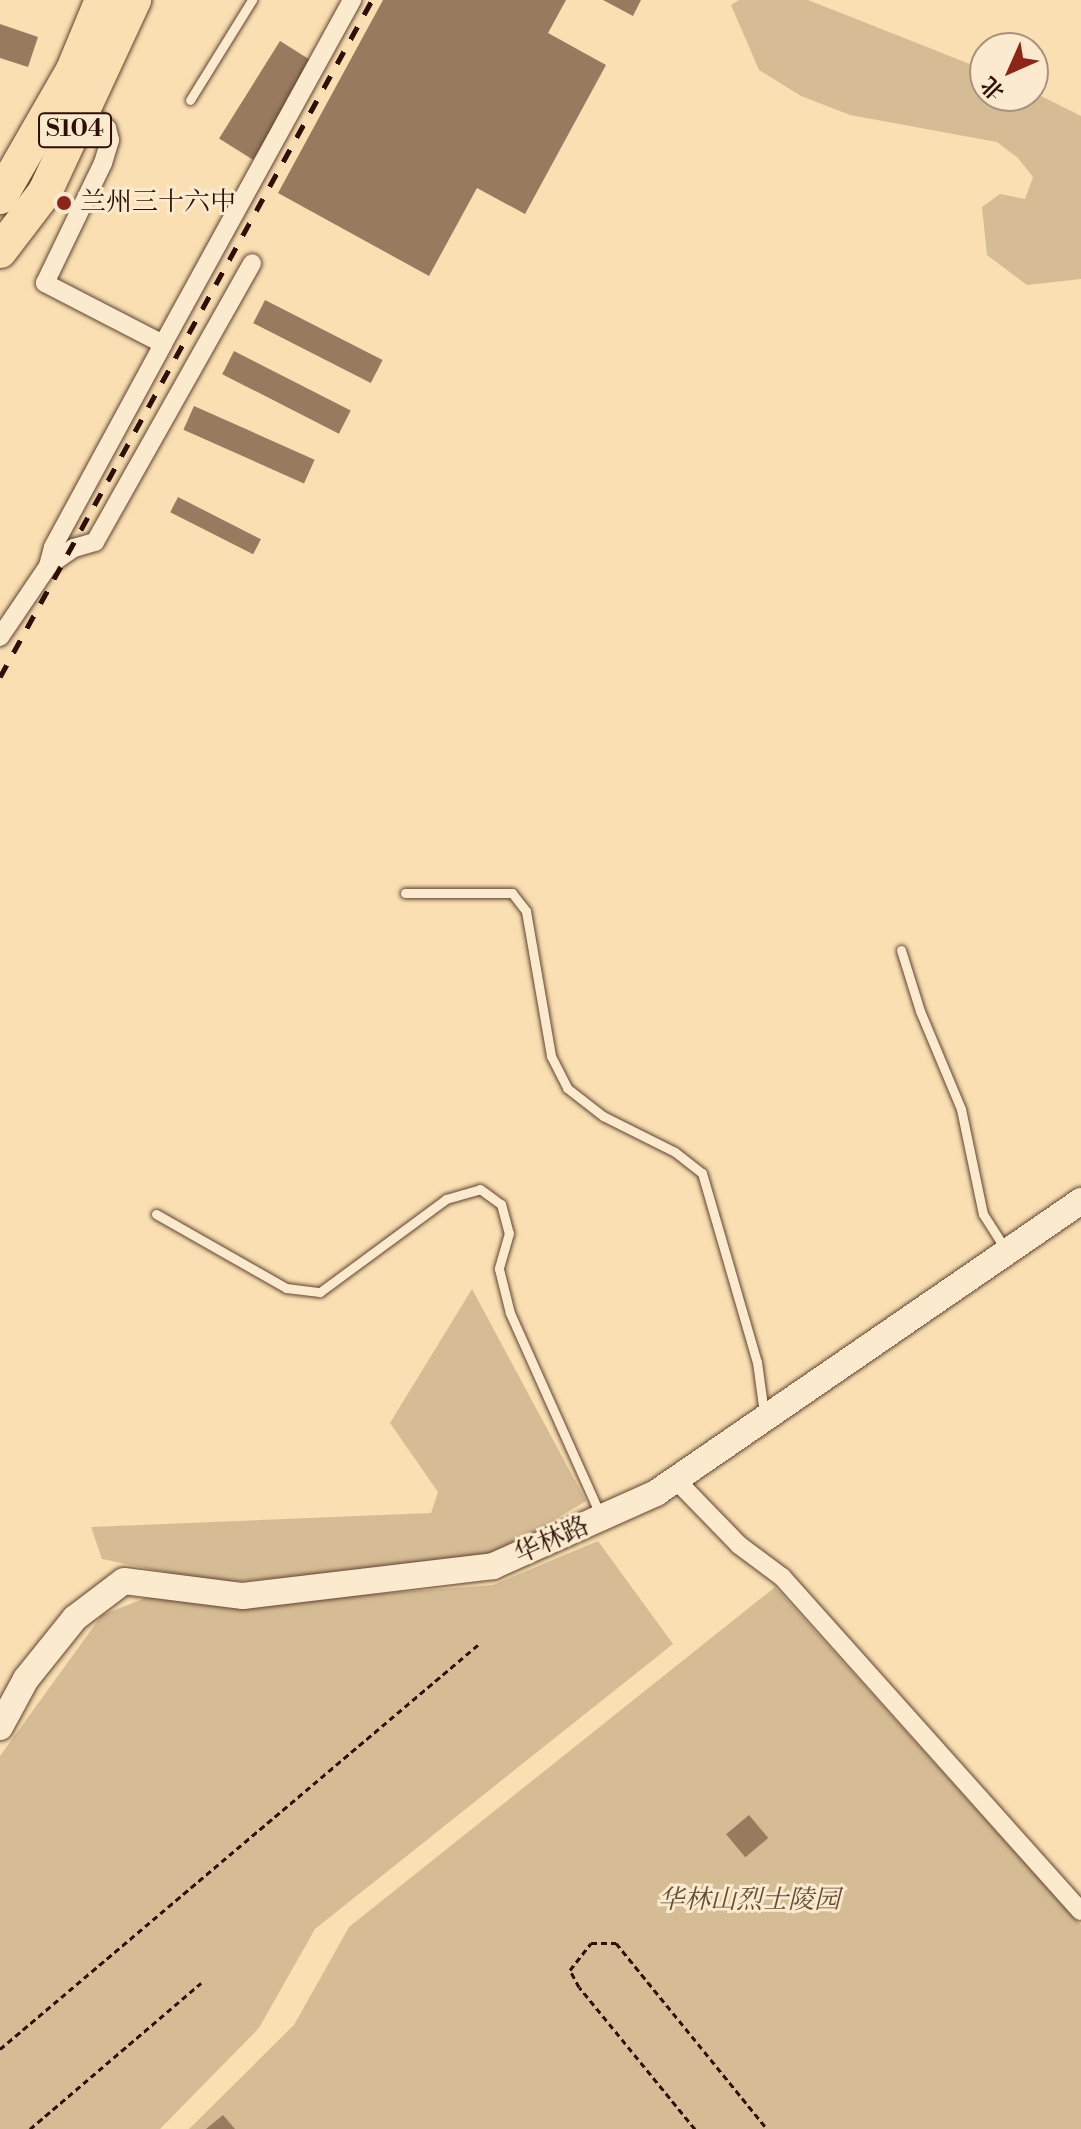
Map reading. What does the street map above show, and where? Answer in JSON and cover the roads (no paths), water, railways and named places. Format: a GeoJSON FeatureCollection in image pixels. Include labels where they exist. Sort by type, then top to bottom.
{"type":"FeatureCollection","features":[{"type":"Feature","properties":{"kind":"highway","name":"S104"},"geometry":{"type":"LineString","coordinates":[[0,197],[73,70],[102,0]]}},
{"type":"Feature","properties":{"kind":"highway","name":"S104"},"geometry":{"type":"LineString","coordinates":[[0,251],[45,192],[134,0]]}},
{"type":"Feature","properties":{"kind":"street"},"geometry":{"type":"LineString","coordinates":[[0,637],[48,566],[53,547],[352,0]]}},
{"type":"Feature","properties":{"kind":"street"},"geometry":{"type":"LineString","coordinates":[[85,111],[107,128],[110,140],[45,283],[163,344]]}},
{"type":"Feature","properties":{"kind":"street"},"geometry":{"type":"LineString","coordinates":[[48,566],[74,548],[95,542],[252,263]]}},
{"type":"Feature","properties":{"kind":"street","name":"华林路"},"geometry":{"type":"LineString","coordinates":[[0,1727],[26,1679],[75,1618],[124,1581],[243,1596],[493,1566],[602,1519],[676,1480],[1081,1201]]}},
{"type":"Feature","properties":{"kind":"street"},"geometry":{"type":"LineString","coordinates":[[676,1480],[739,1545],[782,1577],[1081,1911]]}},
{"type":"Feature","properties":{"kind":"lane"},"geometry":{"type":"LineString","coordinates":[[190,100],[252,0]]}},
{"type":"Feature","properties":{"kind":"lane"},"geometry":{"type":"LineString","coordinates":[[405,893],[512,893],[526,911],[551,1056],[567,1088],[603,1116],[675,1152],[702,1173],[757,1362],[765,1421]]}},
{"type":"Feature","properties":{"kind":"lane"},"geometry":{"type":"LineString","coordinates":[[901,950],[924,1024],[961,1109],[983,1214],[1007,1253]]}},
{"type":"Feature","properties":{"kind":"lane"},"geometry":{"type":"LineString","coordinates":[[156,1214],[286,1288],[320,1292],[446,1199],[480,1189],[501,1204],[509,1233],[499,1269],[510,1313],[602,1519]]}},
{"type":"Feature","properties":{"kind":"railway"},"geometry":{"type":"LineString","coordinates":[[0,677],[372,0]]}},
{"type":"Feature","properties":{"kind":"place","name":"兰州三十六中"},"geometry":{"type":"Point","coordinates":[64,203]}},
{"type":"Feature","properties":{"kind":"park label","name":"华林山烈士陵园"},"geometry":{"type":"Point","coordinates":[749,1901]}}]}
